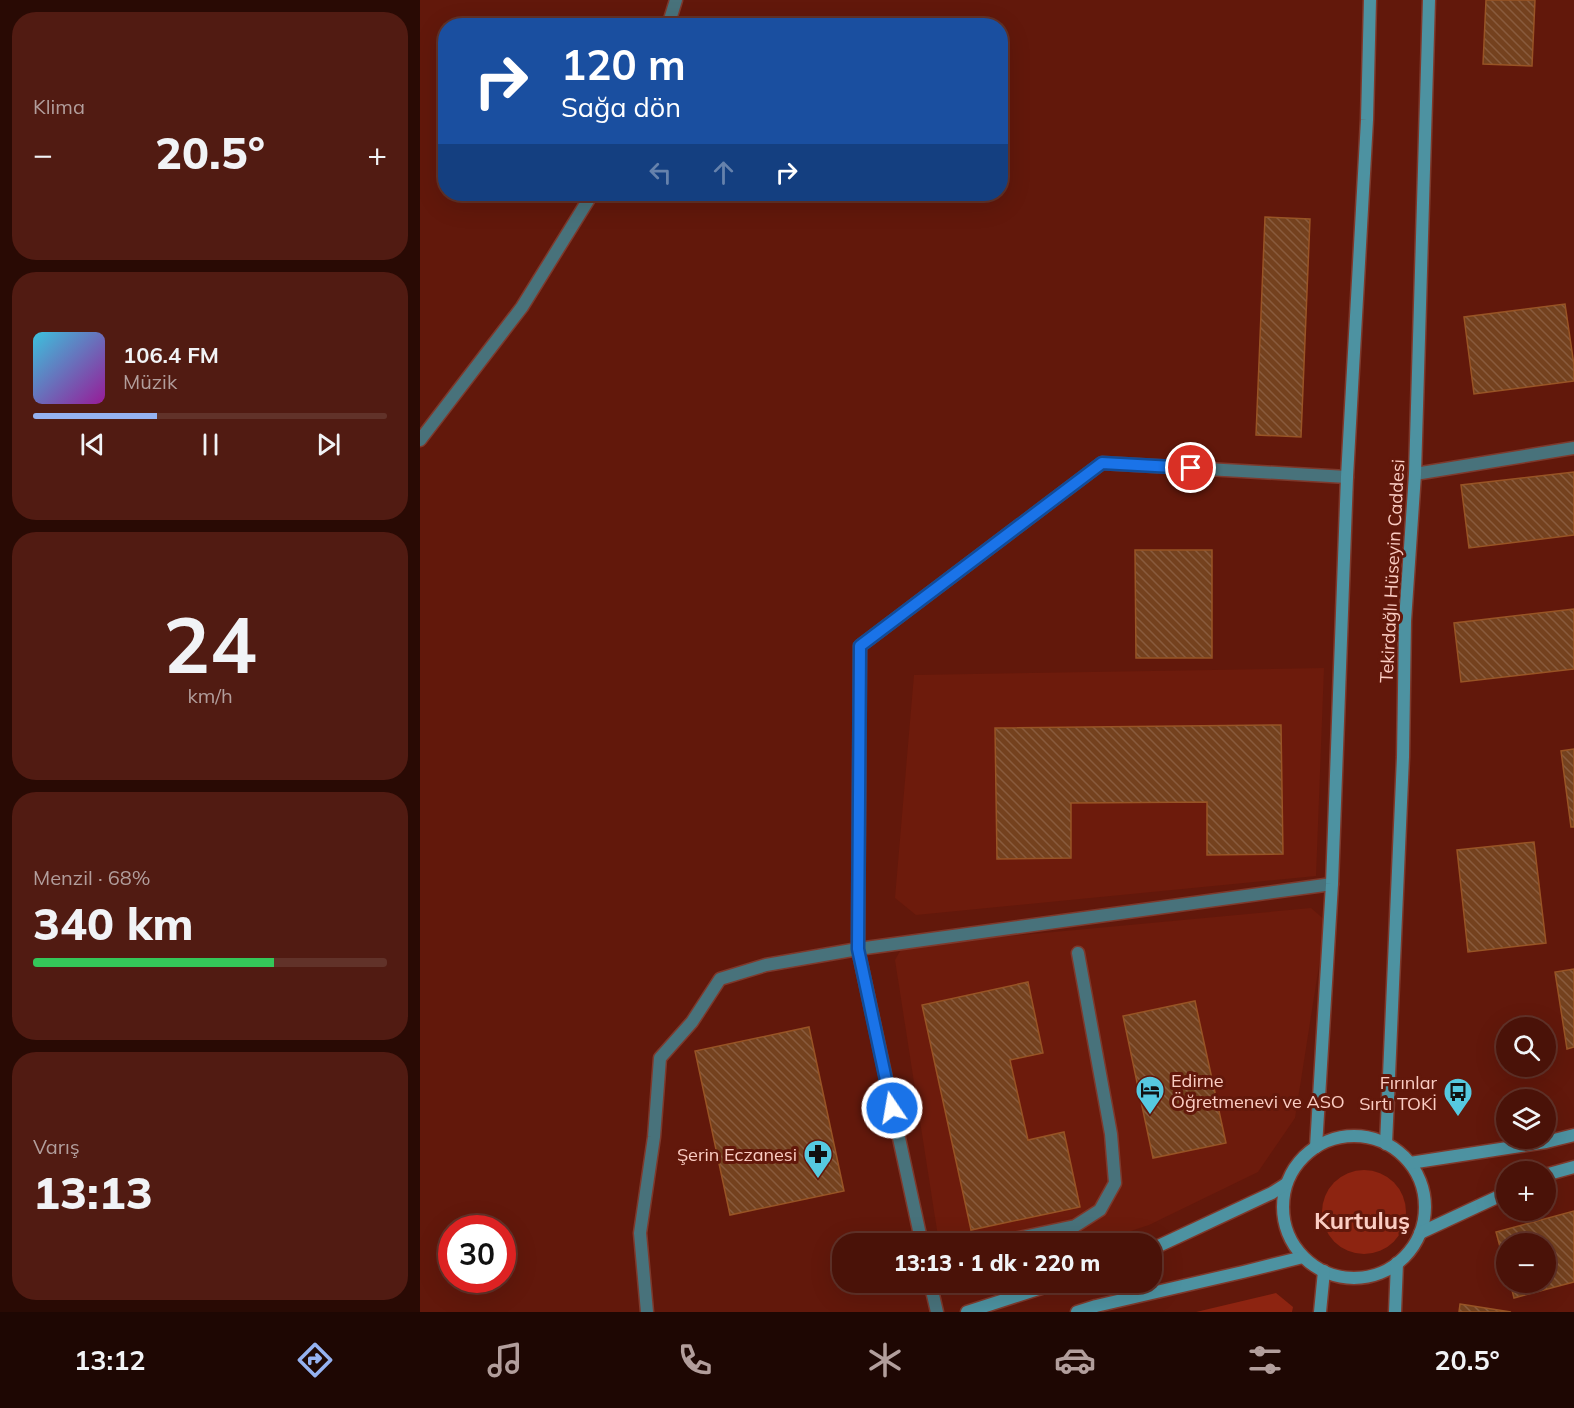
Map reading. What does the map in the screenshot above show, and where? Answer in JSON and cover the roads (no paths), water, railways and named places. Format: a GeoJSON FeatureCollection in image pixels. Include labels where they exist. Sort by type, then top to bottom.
{"type":"FeatureCollection","features":[{"type":"Feature","properties":{"kind":"main road"},"geometry":{"type":"LineString","coordinates":[[1316,1147],[1332,884],[1347,477],[1367,120],[1370,0]]}},
{"type":"Feature","properties":{"kind":"main road","name":"Tekirdağlı Hüseyin Caddesi"},"geometry":{"type":"LineString","coordinates":[[1386,1144],[1403,757],[1405,621],[1415,474],[1429,0]]}},
{"type":"Feature","properties":{"kind":"main road"},"geometry":{"type":"LineString","coordinates":[[1410,1164],[1546,1142],[1574,1134]]}},
{"type":"Feature","properties":{"kind":"main road"},"geometry":{"type":"LineString","coordinates":[[1339,1137],[1364,1137],[1386,1144],[1399,1152],[1410,1164],[1421,1185],[1424,1209],[1420,1233],[1410,1250],[1397,1263],[1380,1273],[1361,1278],[1342,1277],[1324,1271],[1303,1257],[1284,1223],[1283,1203],[1286,1184],[1293,1169],[1316,1147],[1339,1137]]}},
{"type":"Feature","properties":{"kind":"main road"},"geometry":{"type":"LineString","coordinates":[[1556,1172],[1574,1167]]}},
{"type":"Feature","properties":{"kind":"main road"},"geometry":{"type":"LineString","coordinates":[[1162,1244],[1272,1193],[1286,1184]]}},
{"type":"Feature","properties":{"kind":"main road"},"geometry":{"type":"LineString","coordinates":[[1420,1233],[1496,1198]]}},
{"type":"Feature","properties":{"kind":"main road"},"geometry":{"type":"LineString","coordinates":[[1077,1312],[1303,1257]]}},
{"type":"Feature","properties":{"kind":"main road"},"geometry":{"type":"LineString","coordinates":[[1395,1312],[1397,1263]]}},
{"type":"Feature","properties":{"kind":"main road"},"geometry":{"type":"LineString","coordinates":[[1320,1312],[1324,1271]]}},
{"type":"Feature","properties":{"kind":"main road"},"geometry":{"type":"LineString","coordinates":[[967,1312],[1026,1293]]}},
{"type":"Feature","properties":{"kind":"street"},"geometry":{"type":"LineString","coordinates":[[670,18],[676,0]]}},
{"type":"Feature","properties":{"kind":"street"},"geometry":{"type":"LineString","coordinates":[[420,440],[522,307],[588,201]]}},
{"type":"Feature","properties":{"kind":"street"},"geometry":{"type":"LineString","coordinates":[[1415,474],[1574,448]]}},
{"type":"Feature","properties":{"kind":"street"},"geometry":{"type":"LineString","coordinates":[[920,1233],[858,949],[860,646],[1102,463],[1347,477]]}},
{"type":"Feature","properties":{"kind":"street"},"geometry":{"type":"LineString","coordinates":[[648,1312],[640,1233],[654,1137],[660,1058],[692,1022],[720,979],[766,965],[858,949],[1332,884]]}},
{"type":"Feature","properties":{"kind":"street"},"geometry":{"type":"LineString","coordinates":[[1042,1233],[1075,1226],[1100,1210],[1115,1183],[1111,1134],[1077,953]]}},
{"type":"Feature","properties":{"kind":"street"},"geometry":{"type":"LineString","coordinates":[[933,1293],[937,1312]]}},
{"type":"Feature","properties":{"kind":"place","name":"Edirne Öğretmenevi ve ASO"},"geometry":{"type":"Point","coordinates":[1150,1116]}},
{"type":"Feature","properties":{"kind":"place","name":"Fırınlar Sırtı TOKİ"},"geometry":{"type":"Point","coordinates":[1458,1118]}},
{"type":"Feature","properties":{"kind":"place","name":"Şerin Eczanesi"},"geometry":{"type":"Point","coordinates":[818,1180]}},
{"type":"Feature","properties":{"kind":"district","name":"Kurtuluş"},"geometry":{"type":"Point","coordinates":[1362,1220]}}]}
